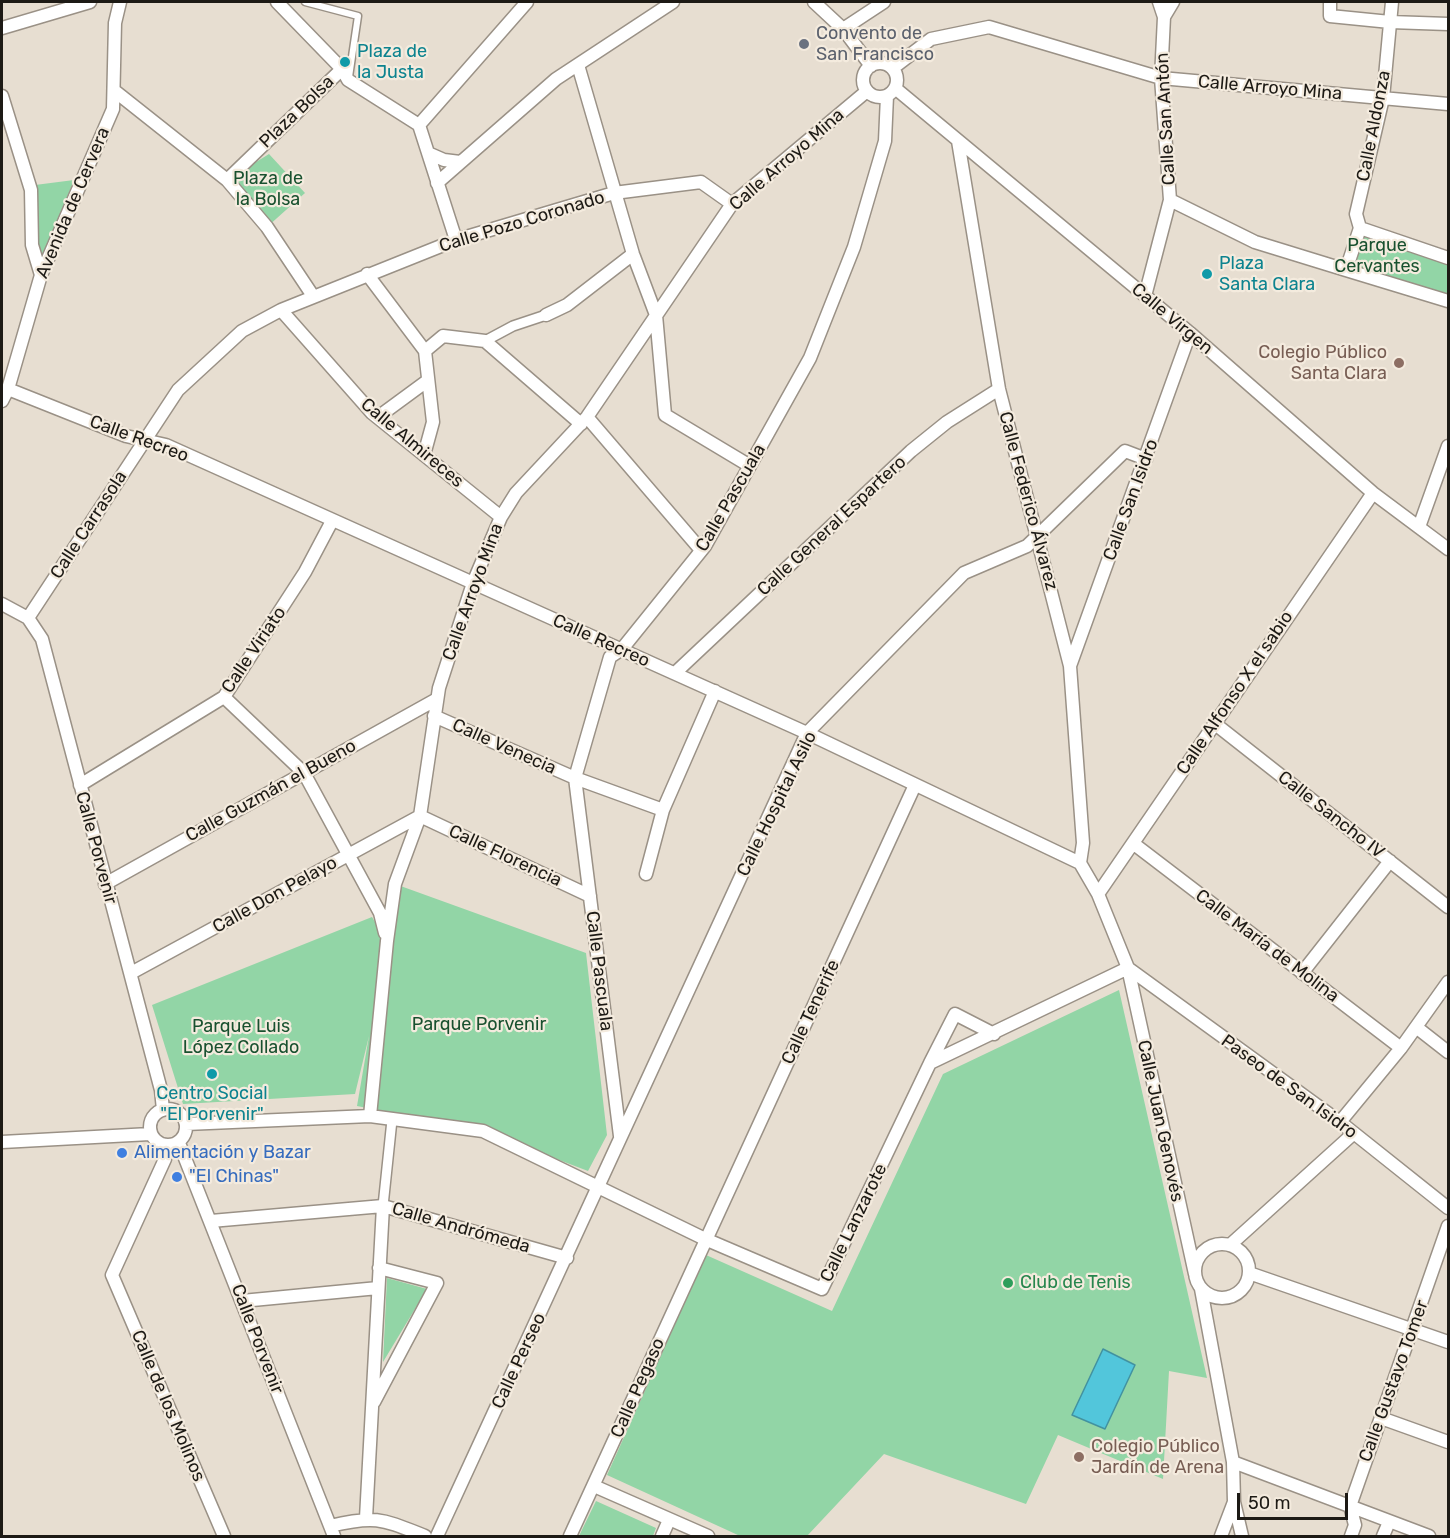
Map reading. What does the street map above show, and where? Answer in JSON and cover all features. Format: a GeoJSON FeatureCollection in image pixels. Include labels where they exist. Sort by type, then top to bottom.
{"type":"FeatureCollection","features":[{"type":"Feature","properties":{"kind":"street"},"geometry":{"type":"LineString","coordinates":[[2,27],[90,2]]}},
{"type":"Feature","properties":{"kind":"street","name":"Avenida de Cervera"},"geometry":{"type":"LineString","coordinates":[[2,401],[8,389],[41,275],[113,109],[116,92],[114,23],[120,2]]}},
{"type":"Feature","properties":{"kind":"street"},"geometry":{"type":"LineString","coordinates":[[277,2],[345,74],[419,125],[456,240]]}},
{"type":"Feature","properties":{"kind":"street"},"geometry":{"type":"LineString","coordinates":[[419,125],[527,2]]}},
{"type":"Feature","properties":{"kind":"street"},"geometry":{"type":"LineString","coordinates":[[437,183],[556,80],[673,2]]}},
{"type":"Feature","properties":{"kind":"street"},"geometry":{"type":"LineString","coordinates":[[814,2],[843,29],[871,66]]}},
{"type":"Feature","properties":{"kind":"street"},"geometry":{"type":"LineString","coordinates":[[843,29],[884,2]]}},
{"type":"Feature","properties":{"kind":"street","name":"Calle San Antón"},"geometry":{"type":"LineString","coordinates":[[1160,2],[1164,17],[1161,78],[1170,200]]}},
{"type":"Feature","properties":{"kind":"street"},"geometry":{"type":"LineString","coordinates":[[1164,17],[1173,2]]}},
{"type":"Feature","properties":{"kind":"street"},"geometry":{"type":"LineString","coordinates":[[1330,2],[1330,16],[1390,22],[1449,24]]}},
{"type":"Feature","properties":{"kind":"street","name":"Calle Aldonza"},"geometry":{"type":"LineString","coordinates":[[1347,270],[1360,228],[1356,214],[1383,98],[1392,2]]}},
{"type":"Feature","properties":{"kind":"street","name":"Calle Arroyo Mina"},"geometry":{"type":"LineString","coordinates":[[892,68],[931,39],[989,27],[1161,78],[1449,104]]}},
{"type":"Feature","properties":{"kind":"street"},"geometry":{"type":"LineString","coordinates":[[882,63],[892,68],[897,78],[891,92],[877,97],[867,92],[864,75],[871,66],[882,63]]}},
{"type":"Feature","properties":{"kind":"street"},"geometry":{"type":"LineString","coordinates":[[578,65],[614,194],[656,315],[665,415],[750,466]]}},
{"type":"Feature","properties":{"kind":"street","name":"Plaza Bolsa"},"geometry":{"type":"LineString","coordinates":[[227,180],[345,74]]}},
{"type":"Feature","properties":{"kind":"street"},"geometry":{"type":"LineString","coordinates":[[116,92],[227,180],[267,227],[313,296]]}},
{"type":"Feature","properties":{"kind":"street","name":"Calle Arroyo Mina"},"geometry":{"type":"LineString","coordinates":[[370,1116],[387,941],[395,884],[420,816],[437,699],[473,583],[501,517],[516,493],[584,421],[732,204],[867,92]]}},
{"type":"Feature","properties":{"kind":"street","name":"Calle Virgen"},"geometry":{"type":"LineString","coordinates":[[891,92],[958,141],[1190,333],[1373,493],[1449,549]]}},
{"type":"Feature","properties":{"kind":"street","name":"Calle Pascuala"},"geometry":{"type":"LineString","coordinates":[[620,1136],[575,778],[610,657],[622,650],[701,550],[810,358],[854,247],[885,141],[891,92]]}},
{"type":"Feature","properties":{"kind":"street"},"geometry":{"type":"LineString","coordinates":[[2,96],[31,190],[32,245],[41,275]]}},
{"type":"Feature","properties":{"kind":"street","name":"Calle Federico Álvarez"},"geometry":{"type":"LineString","coordinates":[[958,141],[999,389],[1070,666],[1083,843],[1080,863]]}},
{"type":"Feature","properties":{"kind":"street"},"geometry":{"type":"LineString","coordinates":[[428,153],[444,160],[460,162]]}},
{"type":"Feature","properties":{"kind":"street","name":"Calle Pozo Coronado"},"geometry":{"type":"LineString","coordinates":[[313,296],[456,240],[614,194],[701,182],[732,204]]}},
{"type":"Feature","properties":{"kind":"street"},"geometry":{"type":"LineString","coordinates":[[1145,296],[1170,200],[1255,242],[1449,301]]}},
{"type":"Feature","properties":{"kind":"street"},"geometry":{"type":"LineString","coordinates":[[1360,228],[1449,258]]}},
{"type":"Feature","properties":{"kind":"street"},"geometry":{"type":"LineString","coordinates":[[485,341],[513,326],[567,305],[633,254]]}},
{"type":"Feature","properties":{"kind":"street"},"geometry":{"type":"LineString","coordinates":[[367,274],[425,351],[433,422],[424,455]]}},
{"type":"Feature","properties":{"kind":"street","name":"Calle Carrasola"},"geometry":{"type":"LineString","coordinates":[[28,618],[178,390],[242,331],[313,296]]}},
{"type":"Feature","properties":{"kind":"street","name":"Calle Almireces"},"geometry":{"type":"LineString","coordinates":[[281,310],[378,417],[501,517]]}},
{"type":"Feature","properties":{"kind":"street","name":"Calle San Isidro"},"geometry":{"type":"LineString","coordinates":[[1070,666],[1190,333]]}},
{"type":"Feature","properties":{"kind":"street"},"geometry":{"type":"LineString","coordinates":[[425,351],[443,336],[485,341],[584,421],[701,550]]}},
{"type":"Feature","properties":{"kind":"street"},"geometry":{"type":"LineString","coordinates":[[378,417],[427,381]]}},
{"type":"Feature","properties":{"kind":"street","name":"Calle Recreo"},"geometry":{"type":"LineString","coordinates":[[8,389],[126,436],[166,445],[807,733],[1080,863]]}},
{"type":"Feature","properties":{"kind":"street","name":"Calle General Espartero"},"geometry":{"type":"LineString","coordinates":[[675,673],[912,451],[947,423],[999,389]]}},
{"type":"Feature","properties":{"kind":"street"},"geometry":{"type":"LineString","coordinates":[[1419,527],[1449,446]]}},
{"type":"Feature","properties":{"kind":"street","name":"Calle Hospital Asilo"},"geometry":{"type":"LineString","coordinates":[[598,1185],[807,733],[964,573],[1027,546],[1125,451],[1146,459]]}},
{"type":"Feature","properties":{"kind":"street","name":"Calle Alfonso X el sabio"},"geometry":{"type":"LineString","coordinates":[[1098,894],[1373,493]]}},
{"type":"Feature","properties":{"kind":"street","name":"Calle Viriato"},"geometry":{"type":"LineString","coordinates":[[80,785],[224,697],[305,572],[332,521]]}},
{"type":"Feature","properties":{"kind":"street"},"geometry":{"type":"LineString","coordinates":[[2,604],[28,618]]}},
{"type":"Feature","properties":{"kind":"street","name":"Calle Porvenir"},"geometry":{"type":"LineString","coordinates":[[28,618],[42,639],[161,1090],[163,1110]]}},
{"type":"Feature","properties":{"kind":"street"},"geometry":{"type":"LineString","coordinates":[[646,873],[663,810],[715,691]]}},
{"type":"Feature","properties":{"kind":"street"},"geometry":{"type":"LineString","coordinates":[[224,697],[304,773],[380,913],[387,941]]}},
{"type":"Feature","properties":{"kind":"street","name":"Calle Guzmán el Bueno"},"geometry":{"type":"LineString","coordinates":[[105,884],[437,699]]}},
{"type":"Feature","properties":{"kind":"street","name":"Calle Venecia"},"geometry":{"type":"LineString","coordinates":[[434,716],[575,778],[663,810]]}},
{"type":"Feature","properties":{"kind":"street","name":"Calle Sancho IV"},"geometry":{"type":"LineString","coordinates":[[1214,723],[1449,907]]}},
{"type":"Feature","properties":{"kind":"street","name":"Calle Tenerife"},"geometry":{"type":"LineString","coordinates":[[705,1239],[915,785]]}},
{"type":"Feature","properties":{"kind":"street","name":"Calle Don Pelayo"},"geometry":{"type":"LineString","coordinates":[[130,973],[420,816]]}},
{"type":"Feature","properties":{"kind":"street","name":"Calle Florencia"},"geometry":{"type":"LineString","coordinates":[[420,816],[590,896]]}},
{"type":"Feature","properties":{"kind":"street","name":"Calle María de Molina"},"geometry":{"type":"LineString","coordinates":[[1134,844],[1401,1048]]}},
{"type":"Feature","properties":{"kind":"street"},"geometry":{"type":"LineString","coordinates":[[1302,973],[1390,861]]}},
{"type":"Feature","properties":{"kind":"street"},"geometry":{"type":"LineString","coordinates":[[930,1063],[1128,968],[1098,894],[1080,863]]}},
{"type":"Feature","properties":{"kind":"street","name":"Paseo de San Isidro"},"geometry":{"type":"LineString","coordinates":[[1128,968],[1340,1122],[1449,1208]]}},
{"type":"Feature","properties":{"kind":"street","name":"Calle Juan Genovés"},"geometry":{"type":"LineString","coordinates":[[1128,968],[1195,1274]]}},
{"type":"Feature","properties":{"kind":"street"},"geometry":{"type":"LineString","coordinates":[[1340,1122],[1401,1048],[1449,982]]}},
{"type":"Feature","properties":{"kind":"street","name":"Calle Lanzarote"},"geometry":{"type":"LineString","coordinates":[[186,1124],[370,1116],[483,1131],[705,1239],[822,1289],[955,1014],[994,1034]]}},
{"type":"Feature","properties":{"kind":"street"},"geometry":{"type":"LineString","coordinates":[[1416,1027],[1449,1052]]}},
{"type":"Feature","properties":{"kind":"street"},"geometry":{"type":"LineString","coordinates":[[163,1110],[174,1110],[186,1124],[186,1130],[178,1143],[165,1146],[158,1143],[150,1134],[151,1119],[163,1110]]}},
{"type":"Feature","properties":{"kind":"street"},"geometry":{"type":"LineString","coordinates":[[366,1518],[383,1206],[392,1120]]}},
{"type":"Feature","properties":{"kind":"street"},"geometry":{"type":"LineString","coordinates":[[1230,1245],[1354,1133]]}},
{"type":"Feature","properties":{"kind":"street"},"geometry":{"type":"LineString","coordinates":[[2,1142],[150,1134]]}},
{"type":"Feature","properties":{"kind":"street","name":"Calle Porvenir"},"geometry":{"type":"LineString","coordinates":[[178,1143],[332,1531]]}},
{"type":"Feature","properties":{"kind":"street","name":"Calle de los Molinos"},"geometry":{"type":"LineString","coordinates":[[165,1146],[165,1159],[112,1275],[224,1536]]}},
{"type":"Feature","properties":{"kind":"street","name":"Calle Perseo"},"geometry":{"type":"LineString","coordinates":[[437,1536],[567,1258],[598,1185]]}},
{"type":"Feature","properties":{"kind":"street","name":"Calle Andrómeda"},"geometry":{"type":"LineString","coordinates":[[210,1221],[383,1206],[567,1258]]}},
{"type":"Feature","properties":{"kind":"street","name":"Calle Gustavo Tomer"},"geometry":{"type":"LineString","coordinates":[[1351,1536],[1354,1525],[1350,1506],[1449,1226]]}},
{"type":"Feature","properties":{"kind":"street","name":"Calle Pegaso"},"geometry":{"type":"LineString","coordinates":[[570,1536],[705,1239]]}},
{"type":"Feature","properties":{"kind":"street"},"geometry":{"type":"LineString","coordinates":[[1201,1289],[1215,1297],[1230,1297],[1243,1288],[1249,1273],[1245,1256],[1230,1245],[1215,1245],[1201,1253],[1195,1266],[1233,1462],[1234,1502],[1242,1536]]}},
{"type":"Feature","properties":{"kind":"street"},"geometry":{"type":"LineString","coordinates":[[372,1406],[437,1284],[379,1268]]}},
{"type":"Feature","properties":{"kind":"street"},"geometry":{"type":"LineString","coordinates":[[1249,1273],[1449,1342]]}},
{"type":"Feature","properties":{"kind":"street"},"geometry":{"type":"LineString","coordinates":[[242,1301],[378,1288]]}},
{"type":"Feature","properties":{"kind":"street"},"geometry":{"type":"LineString","coordinates":[[1382,1418],[1449,1442]]}},
{"type":"Feature","properties":{"kind":"street"},"geometry":{"type":"LineString","coordinates":[[1233,1462],[1429,1536]]}},
{"type":"Feature","properties":{"kind":"street"},"geometry":{"type":"LineString","coordinates":[[594,1486],[708,1536]]}},
{"type":"Feature","properties":{"kind":"street"},"geometry":{"type":"LineString","coordinates":[[1221,1536],[1234,1502]]}},
{"type":"Feature","properties":{"kind":"street"},"geometry":{"type":"LineString","coordinates":[[332,1531],[366,1518],[384,1521],[425,1536]]}},
{"type":"Feature","properties":{"kind":"street"},"geometry":{"type":"LineString","coordinates":[[662,1536],[669,1520]]}},
{"type":"Feature","properties":{"kind":"street"},"geometry":{"type":"LineString","coordinates":[[1383,1536],[1389,1521]]}},
{"type":"Feature","properties":{"kind":"lane"},"geometry":{"type":"LineString","coordinates":[[305,2],[358,16],[345,74]]}},
{"type":"Feature","properties":{"kind":"green space","name":"Plaza de la Bolsa"},"geometry":{"type":"Polygon","coordinates":[[[269,154],[305,193],[267,227],[227,180],[269,154]]]}},
{"type":"Feature","properties":{"kind":"green space"},"geometry":{"type":"Polygon","coordinates":[[[74,180],[44,256],[37,253],[35,185],[74,180]]]}},
{"type":"Feature","properties":{"kind":"green space","name":"Parque Cervantes"},"geometry":{"type":"Polygon","coordinates":[[[1360,228],[1448,258],[1448,301],[1346,270],[1360,228]]]}},
{"type":"Feature","properties":{"kind":"green space","name":"Parque Porvenir"},"geometry":{"type":"Polygon","coordinates":[[[395,884],[586,953],[607,1135],[588,1171],[483,1131],[357,1106],[369,1036],[355,1094],[183,1104],[152,1005],[372,917],[386,940],[395,884]]]}},
{"type":"Feature","properties":{"kind":"green space","name":"Club de Tenis"},"geometry":{"type":"Polygon","coordinates":[[[1119,990],[1207,1378],[1169,1371],[1163,1479],[1058,1435],[1026,1504],[884,1454],[807,1536],[740,1536],[607,1475],[706,1255],[832,1311],[943,1074],[1119,990]]]}},
{"type":"Feature","properties":{"kind":"green space"},"geometry":{"type":"Polygon","coordinates":[[[387,1278],[427,1289],[383,1362],[387,1278]]]}},
{"type":"Feature","properties":{"kind":"green space"},"geometry":{"type":"Polygon","coordinates":[[[596,1501],[656,1528],[653,1536],[579,1536],[596,1501]]]}},
{"type":"Feature","properties":{"kind":"water"},"geometry":{"type":"Polygon","coordinates":[[[1103,1349],[1135,1365],[1105,1429],[1072,1415],[1103,1349]]]}},
{"type":"Feature","properties":{"kind":"place","name":"Convento de San Francisco"},"geometry":{"type":"Point","coordinates":[804,44]}},
{"type":"Feature","properties":{"kind":"place","name":"Plaza de la Justa"},"geometry":{"type":"Point","coordinates":[345,62]}},
{"type":"Feature","properties":{"kind":"place","name":"Plaza Santa Clara"},"geometry":{"type":"Point","coordinates":[1207,274]}},
{"type":"Feature","properties":{"kind":"place","name":"Colegio Público Santa Clara"},"geometry":{"type":"Point","coordinates":[1399,363]}},
{"type":"Feature","properties":{"kind":"place","name":"Centro Social \"El Porvenir\""},"geometry":{"type":"Point","coordinates":[212,1074]}},
{"type":"Feature","properties":{"kind":"place","name":"Alimentación y Bazar"},"geometry":{"type":"Point","coordinates":[122,1153]}},
{"type":"Feature","properties":{"kind":"place","name":"\"El Chinas\""},"geometry":{"type":"Point","coordinates":[177,1177]}},
{"type":"Feature","properties":{"kind":"place","name":"Club de Tenis"},"geometry":{"type":"Point","coordinates":[1008,1283]}},
{"type":"Feature","properties":{"kind":"place","name":"Colegio Público Jardín de Arena"},"geometry":{"type":"Point","coordinates":[1079,1457]}},
{"type":"Feature","properties":{"kind":"park label","name":"Parque Luis López Collado"},"geometry":{"type":"Point","coordinates":[241,1037]}}]}
